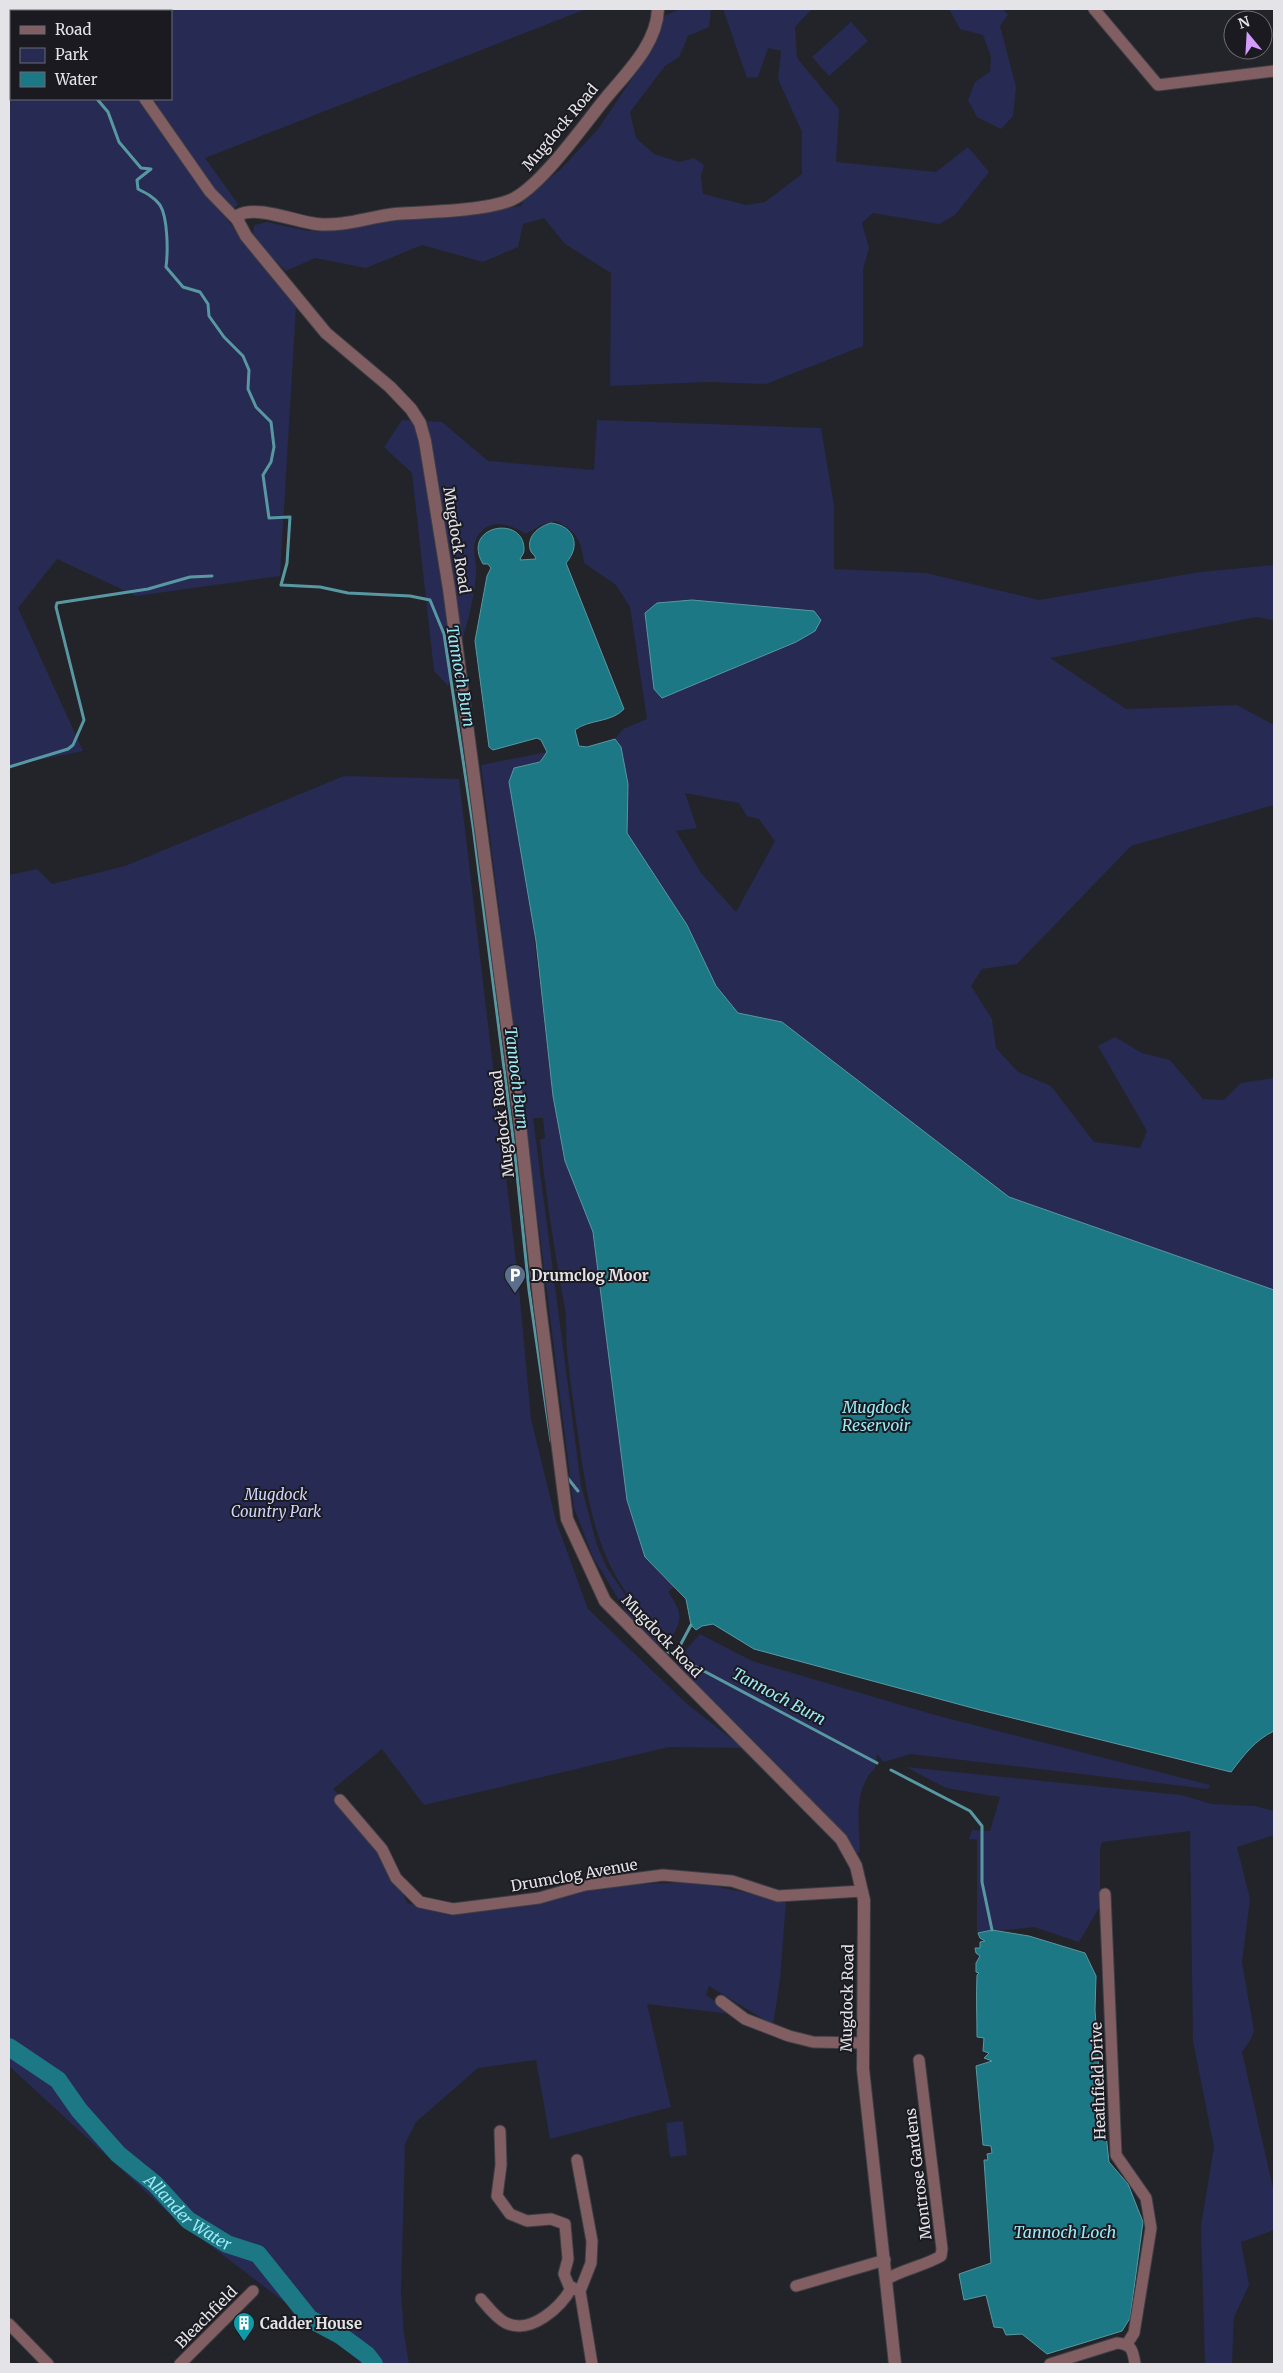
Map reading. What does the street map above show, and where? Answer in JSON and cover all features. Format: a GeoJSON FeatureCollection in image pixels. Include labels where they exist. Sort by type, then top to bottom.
{"type":"FeatureCollection","features":[{"type":"Feature","properties":{"kind":"street","name":"Mugdock Road"},"geometry":{"type":"LineString","coordinates":[[658,9],[658,19],[649,43],[556,160],[532,185],[512,200],[488,206],[387,215],[349,223],[317,224],[252,211],[239,216],[238,221],[246,236],[326,333],[390,387],[411,409],[420,423],[426,441],[449,589],[520,1124],[540,1307],[568,1519],[605,1601],[841,1839],[856,1866],[864,1900],[862,2043],[895,2364]]}},
{"type":"Feature","properties":{"kind":"street"},"geometry":{"type":"LineString","coordinates":[[1094,9],[1158,85],[1274,71]]}},
{"type":"Feature","properties":{"kind":"street"},"geometry":{"type":"LineString","coordinates":[[146,100],[210,192],[238,221]]}},
{"type":"Feature","properties":{"kind":"street","name":"Drumclog Avenue"},"geometry":{"type":"LineString","coordinates":[[340,1800],[382,1849],[396,1878],[420,1902],[453,1909],[539,1898],[585,1885],[663,1875],[732,1881],[778,1896],[862,1890]]}},
{"type":"Feature","properties":{"kind":"street","name":"Heathfield Drive"},"geometry":{"type":"LineString","coordinates":[[1104,1894],[1116,2155],[1146,2198],[1151,2228],[1134,2333],[1127,2344]]}},
{"type":"Feature","properties":{"kind":"street"},"geometry":{"type":"LineString","coordinates":[[721,2001],[745,2020],[789,2036],[813,2042],[862,2043]]}},
{"type":"Feature","properties":{"kind":"street","name":"Montrose Gardens"},"geometry":{"type":"LineString","coordinates":[[887,2279],[903,2270],[933,2261],[941,2256],[942,2249],[919,2060]]}},
{"type":"Feature","properties":{"kind":"street"},"geometry":{"type":"LineString","coordinates":[[500,2131],[501,2165],[497,2196],[510,2214],[527,2221],[551,2220],[565,2224],[568,2259],[564,2274],[569,2286],[576,2289]]}},
{"type":"Feature","properties":{"kind":"street"},"geometry":{"type":"LineString","coordinates":[[480,2299],[506,2323],[521,2326],[534,2322],[550,2313],[576,2289],[591,2263],[592,2241],[577,2160]]}},
{"type":"Feature","properties":{"kind":"street"},"geometry":{"type":"LineString","coordinates":[[796,2286],[885,2260]]}},
{"type":"Feature","properties":{"kind":"street"},"geometry":{"type":"LineString","coordinates":[[576,2289],[592,2364]]}},
{"type":"Feature","properties":{"kind":"street","name":"Bleachfield"},"geometry":{"type":"LineString","coordinates":[[180,2364],[252,2291]]}},
{"type":"Feature","properties":{"kind":"street"},"geometry":{"type":"LineString","coordinates":[[9,2324],[48,2364]]}},
{"type":"Feature","properties":{"kind":"street"},"geometry":{"type":"LineString","coordinates":[[1050,2364],[1117,2343],[1127,2344],[1131,2348],[1135,2364]]}},
{"type":"Feature","properties":{"kind":"green space"},"geometry":{"type":"Polygon","coordinates":[[[9,9],[586,9],[205,158],[238,204],[226,218],[296,306],[280,576],[136,596],[57,559],[18,608],[83,751],[9,766],[9,9]]]}},
{"type":"Feature","properties":{"kind":"green space"},"geometry":{"type":"Polygon","coordinates":[[[680,9],[711,9],[709,27],[688,36],[679,57],[665,66],[630,112],[636,138],[654,154],[679,162],[694,158],[704,165],[701,176],[703,194],[746,205],[765,202],[802,174],[802,132],[778,79],[781,51],[768,48],[758,77],[747,78],[723,9],[848,9],[811,10],[795,27],[797,58],[839,109],[836,162],[936,172],[968,147],[989,172],[955,215],[939,224],[873,213],[862,223],[869,248],[863,269],[863,346],[766,384],[709,382],[610,386],[611,273],[565,244],[544,218],[523,224],[518,247],[483,262],[422,245],[366,268],[315,258],[286,271],[261,247],[253,232],[255,225],[267,222],[308,231],[343,228],[390,218],[473,213],[521,206],[526,196],[560,170],[598,129],[650,52],[664,16],[680,9]]]}},
{"type":"Feature","properties":{"kind":"green space"},"geometry":{"type":"Polygon","coordinates":[[[949,9],[1003,9],[1008,15],[1000,26],[1016,87],[1013,116],[1001,129],[977,117],[968,100],[975,82],[990,72],[991,57],[983,35],[960,29],[949,9]]]}},
{"type":"Feature","properties":{"kind":"green space"},"geometry":{"type":"Polygon","coordinates":[[[851,22],[868,41],[829,76],[812,57],[851,22]]]}},
{"type":"Feature","properties":{"kind":"green space"},"geometry":{"type":"Polygon","coordinates":[[[402,420],[442,422],[488,461],[594,470],[597,420],[821,428],[834,506],[834,569],[926,573],[1039,600],[1200,572],[1274,565],[1274,620],[1256,617],[1050,658],[1126,709],[1237,705],[1274,725],[1274,805],[1131,846],[1017,964],[982,969],[971,986],[992,1019],[996,1048],[1018,1072],[1051,1086],[1094,1142],[1140,1148],[1147,1131],[1098,1046],[1115,1037],[1142,1053],[1170,1060],[1203,1099],[1224,1100],[1241,1083],[1274,1078],[1274,1290],[1009,1197],[782,1022],[738,1013],[716,986],[687,925],[627,833],[628,784],[621,747],[615,739],[623,729],[647,719],[630,607],[616,585],[584,563],[577,538],[563,525],[556,521],[541,525],[526,534],[509,526],[492,525],[481,532],[475,542],[475,588],[465,630],[448,686],[434,671],[412,473],[384,447],[402,420]],[[686,605],[648,609],[659,694],[787,642],[822,618],[686,605]],[[685,793],[697,828],[676,831],[701,873],[736,912],[775,841],[759,819],[747,816],[739,803],[685,793]]]}},
{"type":"Feature","properties":{"kind":"green space"},"geometry":{"type":"Polygon","coordinates":[[[547,752],[540,762],[514,768],[553,1096],[565,1161],[593,1232],[627,1500],[645,1557],[674,1587],[668,1592],[679,1613],[679,1623],[673,1635],[675,1639],[651,1621],[632,1600],[616,1577],[604,1553],[595,1526],[583,1471],[567,1352],[565,1309],[550,1222],[540,1140],[545,1138],[543,1118],[533,1118],[581,1485],[597,1545],[606,1566],[627,1598],[657,1630],[661,1641],[660,1649],[628,1615],[593,1557],[574,1508],[481,765],[547,752]]]}},
{"type":"Feature","properties":{"kind":"green space","name":"Mugdock Country Park"},"geometry":{"type":"Polygon","coordinates":[[[344,776],[459,779],[518,1278],[531,1419],[556,1521],[588,1609],[686,1703],[743,1748],[669,1747],[424,1805],[382,1749],[333,1789],[379,1836],[407,1903],[453,1914],[620,1885],[695,1882],[786,1901],[780,1980],[773,2025],[709,1986],[706,1995],[732,2014],[647,2004],[671,2107],[550,2139],[536,2060],[478,2068],[416,2122],[405,2144],[401,2294],[404,2334],[409,2364],[361,2364],[353,2354],[174,2218],[9,2066],[9,875],[37,869],[52,884],[125,866],[344,776]]]}},
{"type":"Feature","properties":{"kind":"green space"},"geometry":{"type":"Polygon","coordinates":[[[700,1634],[752,1661],[935,1715],[1210,1785],[1208,1789],[911,1754],[884,1762],[877,1754],[875,1768],[868,1776],[860,1796],[860,1851],[854,1857],[689,1678],[676,1661],[700,1634]]]}},
{"type":"Feature","properties":{"kind":"green space"},"geometry":{"type":"Polygon","coordinates":[[[906,1767],[1181,1795],[1212,1804],[1255,1806],[1274,1811],[1274,1835],[1237,1847],[1250,1899],[1242,1962],[1254,2031],[1242,2052],[1274,2192],[1274,2230],[1241,2242],[1249,2285],[1234,2317],[1232,2364],[1205,2364],[1201,2226],[1214,2147],[1193,2041],[1190,1831],[1102,1842],[1100,1849],[1100,1906],[1079,1942],[1034,1927],[977,1933],[977,1839],[969,1839],[972,1830],[990,1831],[1000,1797],[946,1788],[906,1767]]]}},
{"type":"Feature","properties":{"kind":"green space"},"geometry":{"type":"Polygon","coordinates":[[[683,2121],[687,2155],[670,2157],[666,2123],[683,2121]]]}},
{"type":"Feature","properties":{"kind":"water","name":"Mugdock Reservoir"},"geometry":{"type":"Polygon","coordinates":[[[551,523],[566,528],[573,538],[573,550],[571,557],[566,563],[624,709],[613,717],[587,724],[575,730],[579,746],[587,747],[615,739],[621,747],[628,784],[627,833],[687,925],[716,986],[738,1013],[782,1022],[1009,1197],[1274,1290],[1274,1731],[1255,1743],[1231,1772],[980,1710],[754,1649],[713,1624],[702,1626],[696,1630],[691,1625],[686,1599],[645,1557],[627,1500],[593,1232],[565,1161],[553,1096],[536,941],[509,782],[514,768],[540,762],[547,752],[541,740],[537,738],[493,750],[489,747],[475,641],[487,576],[491,568],[488,564],[483,564],[478,551],[480,540],[486,533],[495,529],[505,528],[515,532],[522,539],[524,553],[520,560],[536,559],[530,549],[530,539],[535,532],[551,523]]]}},
{"type":"Feature","properties":{"kind":"water"},"geometry":{"type":"Polygon","coordinates":[[[692,600],[814,611],[821,620],[815,631],[796,642],[662,698],[654,689],[645,613],[657,603],[692,600]]]}},
{"type":"Feature","properties":{"kind":"water","name":"Tannoch Loch"},"geometry":{"type":"Polygon","coordinates":[[[992,1930],[1029,1936],[1085,1953],[1096,1976],[1095,2010],[1099,2072],[1109,2162],[1128,2184],[1143,2222],[1130,2318],[1122,2331],[1047,2354],[1022,2334],[1006,2335],[1003,2328],[994,2327],[986,2295],[964,2300],[959,2274],[991,2263],[984,2160],[988,2160],[987,2154],[992,2153],[991,2146],[983,2145],[976,2066],[992,2061],[984,2058],[989,2053],[983,2051],[984,2038],[977,2037],[977,1975],[979,1973],[976,1972],[976,1963],[980,1956],[976,1953],[975,1948],[980,1948],[980,1942],[985,1941],[980,1938],[978,1933],[992,1930]]]}},
{"type":"Feature","properties":{"kind":"waterway","name":"Tannoch Burn"},"geometry":{"type":"LineString","coordinates":[[98,100],[108,112],[119,142],[141,168],[151,169],[137,180],[138,189],[155,200],[163,211],[167,235],[166,267],[183,287],[200,292],[208,304],[209,316],[224,337],[243,356],[249,370],[248,389],[256,407],[271,422],[274,447],[271,462],[263,475],[269,518],[290,517],[287,563],[281,585],[320,587],[348,593],[410,596],[430,600],[444,634],[473,826],[515,1154],[529,1290],[551,1441]]}},
{"type":"Feature","properties":{"kind":"waterway"},"geometry":{"type":"LineString","coordinates":[[9,767],[68,749],[73,745],[84,720],[56,607],[57,603],[148,589],[190,577],[212,576]]}},
{"type":"Feature","properties":{"kind":"waterway","name":"Tannoch Burn"},"geometry":{"type":"LineString","coordinates":[[566,1476],[578,1491]]}},
{"type":"Feature","properties":{"kind":"waterway"},"geometry":{"type":"LineString","coordinates":[[675,1655],[691,1625]]}},
{"type":"Feature","properties":{"kind":"waterway","name":"Tannoch Burn"},"geometry":{"type":"LineString","coordinates":[[668,1652],[877,1763]]}},
{"type":"Feature","properties":{"kind":"waterway","name":"Tannoch Burn"},"geometry":{"type":"LineString","coordinates":[[891,1770],[970,1811],[982,1826],[982,1882],[992,1930]]}},
{"type":"Feature","properties":{"kind":"waterway","name":"Allander Water"},"geometry":{"type":"LineString","coordinates":[[9,2047],[58,2080],[79,2110],[118,2154],[155,2184],[188,2220],[227,2244],[258,2254],[310,2319],[340,2335],[367,2355],[374,2364]]}},
{"type":"Feature","properties":{"kind":"place","name":"Drumclog Moor"},"geometry":{"type":"Point","coordinates":[515,1294]}},
{"type":"Feature","properties":{"kind":"place","name":"Cadder House"},"geometry":{"type":"Point","coordinates":[244,2342]}}]}
